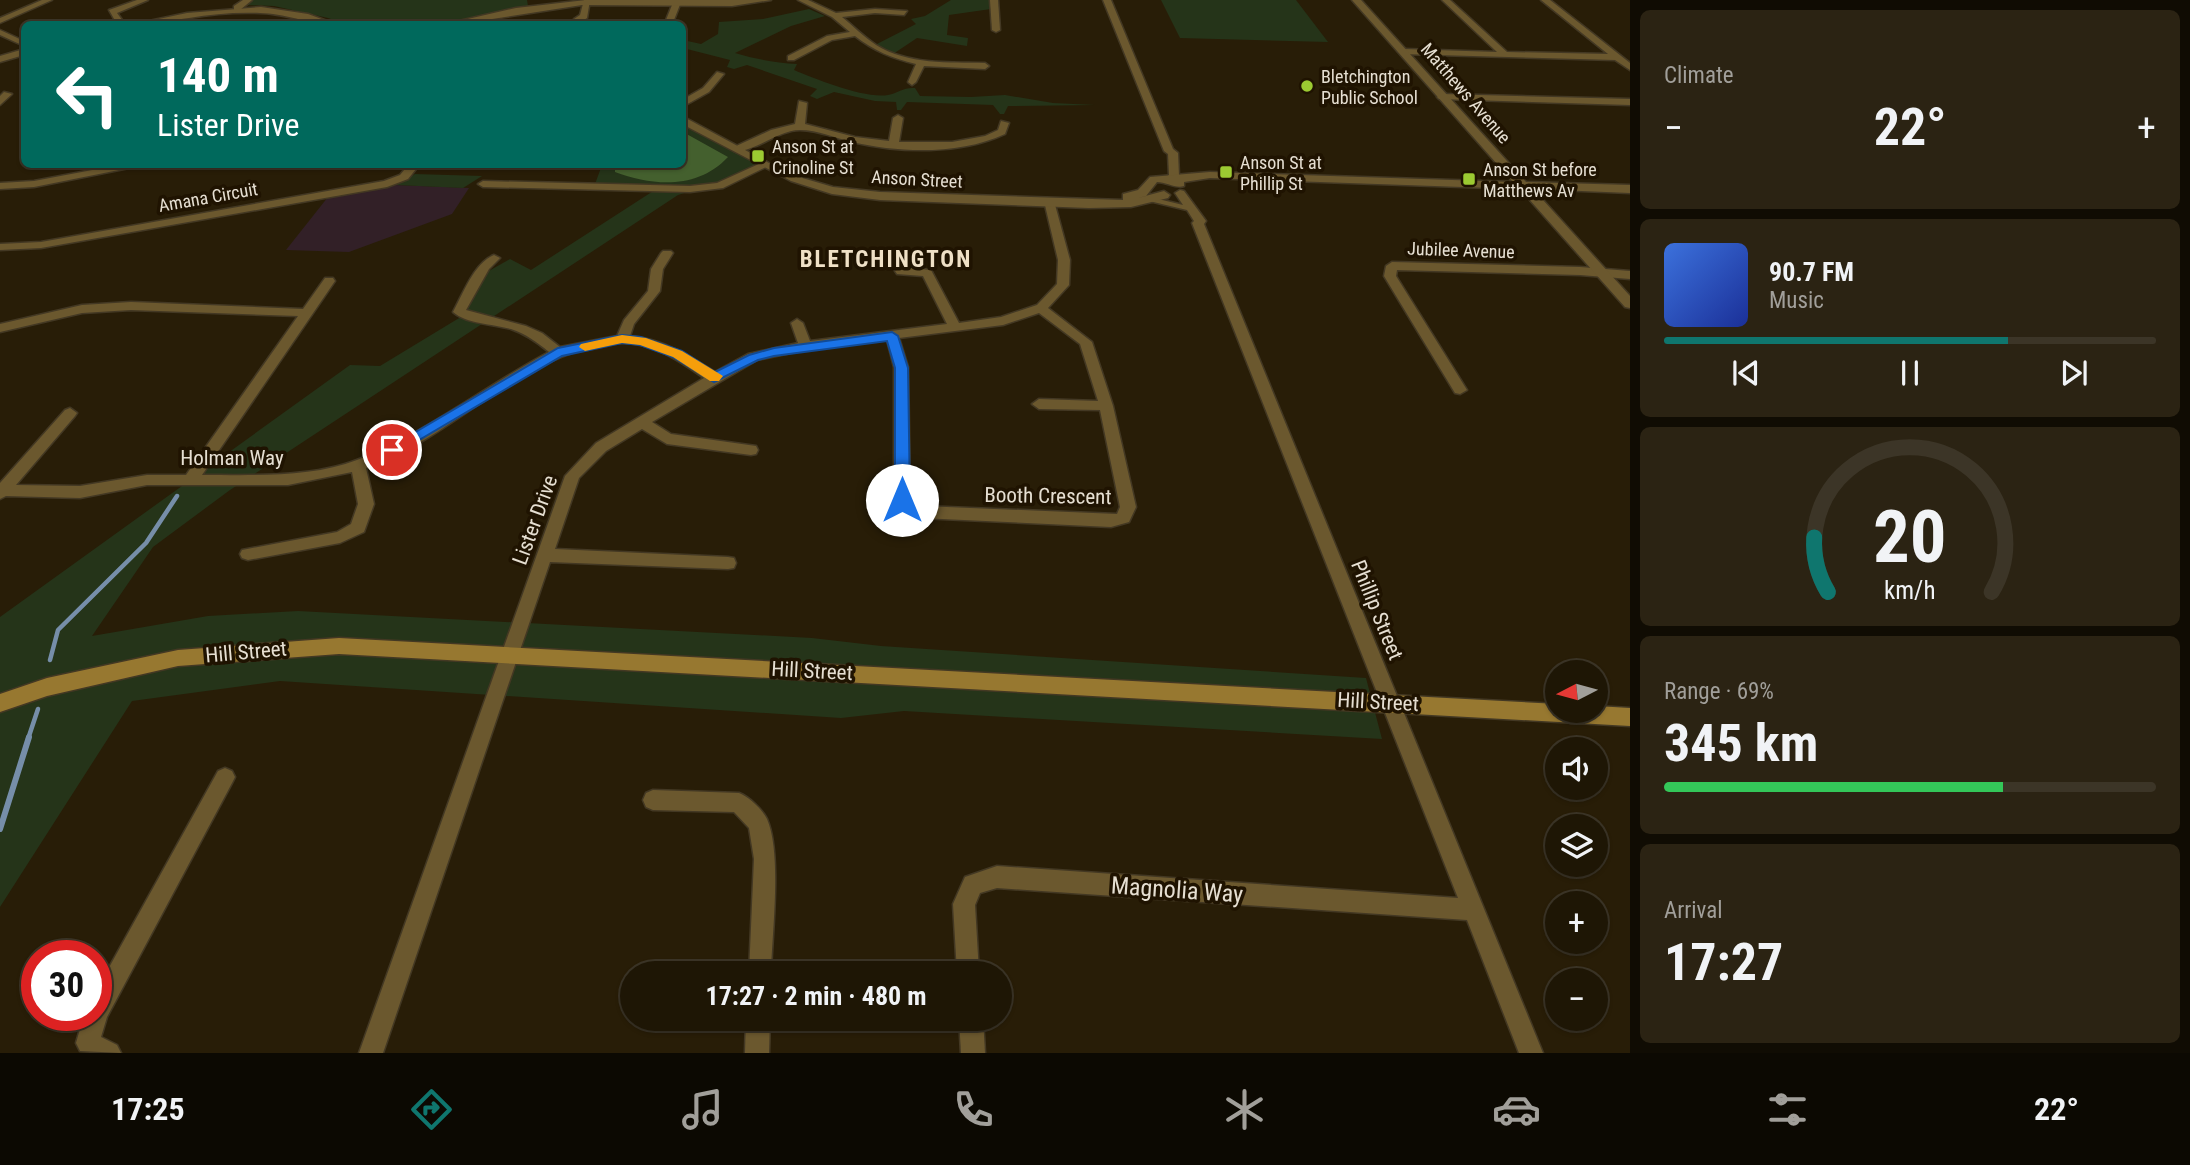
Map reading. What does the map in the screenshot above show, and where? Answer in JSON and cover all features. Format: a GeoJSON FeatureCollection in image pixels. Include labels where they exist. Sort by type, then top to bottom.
{"type":"FeatureCollection","features":[{"type":"Feature","properties":{"kind":"main road","name":"Hill Street"},"geometry":{"type":"LineString","coordinates":[[0,703],[47,687],[178,657],[340,646],[1630,717]]}},
{"type":"Feature","properties":{"kind":"street"},"geometry":{"type":"LineString","coordinates":[[0,21],[48,0]]}},
{"type":"Feature","properties":{"kind":"street"},"geometry":{"type":"LineString","coordinates":[[119,21],[113,12],[144,0]]}},
{"type":"Feature","properties":{"kind":"street"},"geometry":{"type":"LineString","coordinates":[[237,8],[248,0]]}},
{"type":"Feature","properties":{"kind":"street"},"geometry":{"type":"LineString","coordinates":[[476,21],[521,9],[587,1],[767,0]]}},
{"type":"Feature","properties":{"kind":"street"},"geometry":{"type":"LineString","coordinates":[[802,0],[835,15],[874,47],[921,62],[985,66]]}},
{"type":"Feature","properties":{"kind":"street"},"geometry":{"type":"LineString","coordinates":[[994,0],[996,30]]}},
{"type":"Feature","properties":{"kind":"street"},"geometry":{"type":"LineString","coordinates":[[1107,0],[1169,151],[1173,153],[1174,176],[1166,188]]}},
{"type":"Feature","properties":{"kind":"street","name":"Matthews Avenue"},"geometry":{"type":"LineString","coordinates":[[1356,0],[1630,304]]}},
{"type":"Feature","properties":{"kind":"street"},"geometry":{"type":"LineString","coordinates":[[1446,0],[1504,54]]}},
{"type":"Feature","properties":{"kind":"street"},"geometry":{"type":"LineString","coordinates":[[1545,0],[1629,65]]}},
{"type":"Feature","properties":{"kind":"street"},"geometry":{"type":"LineString","coordinates":[[577,21],[583,16],[587,1]]}},
{"type":"Feature","properties":{"kind":"street"},"geometry":{"type":"LineString","coordinates":[[670,21],[677,2]]}},
{"type":"Feature","properties":{"kind":"street"},"geometry":{"type":"LineString","coordinates":[[154,21],[237,8],[296,13],[321,21]]}},
{"type":"Feature","properties":{"kind":"street"},"geometry":{"type":"LineString","coordinates":[[835,15],[875,11],[904,13]]}},
{"type":"Feature","properties":{"kind":"street"},"geometry":{"type":"LineString","coordinates":[[0,32],[21,42]]}},
{"type":"Feature","properties":{"kind":"street"},"geometry":{"type":"LineString","coordinates":[[791,58],[830,38],[856,33]]}},
{"type":"Feature","properties":{"kind":"street"},"geometry":{"type":"LineString","coordinates":[[1404,52],[1618,57]]}},
{"type":"Feature","properties":{"kind":"street"},"geometry":{"type":"LineString","coordinates":[[0,59],[21,53]]}},
{"type":"Feature","properties":{"kind":"street"},"geometry":{"type":"LineString","coordinates":[[912,82],[921,62]]}},
{"type":"Feature","properties":{"kind":"street"},"geometry":{"type":"LineString","coordinates":[[686,102],[706,90],[720,74]]}},
{"type":"Feature","properties":{"kind":"street"},"geometry":{"type":"LineString","coordinates":[[1442,97],[1630,102]]}},
{"type":"Feature","properties":{"kind":"street"},"geometry":{"type":"LineString","coordinates":[[800,127],[802,103]]}},
{"type":"Feature","properties":{"kind":"street"},"geometry":{"type":"LineString","coordinates":[[894,143],[898,118]]}},
{"type":"Feature","properties":{"kind":"street","name":"Anson Street"},"geometry":{"type":"LineString","coordinates":[[686,121],[795,179],[832,190],[880,196],[1120,204],[1197,175],[1630,189]]}},
{"type":"Feature","properties":{"kind":"street"},"geometry":{"type":"LineString","coordinates":[[737,149],[786,128],[800,127],[857,141],[970,144],[989,140],[1002,132],[1004,123]]}},
{"type":"Feature","properties":{"kind":"street"},"geometry":{"type":"LineString","coordinates":[[1169,151],[1166,188],[1183,208]]}},
{"type":"Feature","properties":{"kind":"street"},"geometry":{"type":"LineString","coordinates":[[1175,164],[1197,175]]}},
{"type":"Feature","properties":{"kind":"street"},"geometry":{"type":"LineString","coordinates":[[483,184],[690,189],[719,186],[765,165]]}},
{"type":"Feature","properties":{"kind":"street"},"geometry":{"type":"LineString","coordinates":[[0,186],[34,184],[82,170],[103,168]]}},
{"type":"Feature","properties":{"kind":"street","name":"Amana Circuit"},"geometry":{"type":"LineString","coordinates":[[0,247],[41,244],[387,184],[404,177],[412,168]]}},
{"type":"Feature","properties":{"kind":"street","name":"Anson Street"},"geometry":{"type":"LineString","coordinates":[[1166,188],[1192,181],[1227,177]]}},
{"type":"Feature","properties":{"kind":"street","name":"Phillip Street"},"geometry":{"type":"LineString","coordinates":[[1166,188],[1198,223],[1531,1053]]}},
{"type":"Feature","properties":{"kind":"street","name":"Phillip Street"},"geometry":{"type":"LineString","coordinates":[[1166,188],[1196,214],[1200,221],[1198,223]]}},
{"type":"Feature","properties":{"kind":"street"},"geometry":{"type":"LineString","coordinates":[[1041,308],[1063,285],[1064,260],[1049,201]]}},
{"type":"Feature","properties":{"kind":"street"},"geometry":{"type":"LineString","coordinates":[[622,339],[628,323],[654,291],[657,269],[667,253]]}},
{"type":"Feature","properties":{"kind":"street"},"geometry":{"type":"LineString","coordinates":[[494,258],[484,267],[459,312],[474,319],[516,326],[533,333],[558,352]]}},
{"type":"Feature","properties":{"kind":"street","name":"Jubilee Avenue"},"geometry":{"type":"LineString","coordinates":[[1460,390],[1390,276],[1392,266],[1630,275]]}},
{"type":"Feature","properties":{"kind":"street"},"geometry":{"type":"LineString","coordinates":[[901,271],[927,273],[955,327]]}},
{"type":"Feature","properties":{"kind":"street"},"geometry":{"type":"LineString","coordinates":[[191,479],[329,281]]}},
{"type":"Feature","properties":{"kind":"street"},"geometry":{"type":"LineString","coordinates":[[0,328],[82,309],[131,306],[307,313]]}},
{"type":"Feature","properties":{"kind":"street","name":"Lister Drive"},"geometry":{"type":"LineString","coordinates":[[370,1053],[572,476],[601,447],[714,377],[753,358],[805,346],[1003,321],[1041,308]]}},
{"type":"Feature","properties":{"kind":"street","name":"Booth Crescent"},"geometry":{"type":"LineString","coordinates":[[892,336],[901,368],[902,500],[920,512],[1111,522],[1123,518],[1128,507],[1106,406],[1086,342],[1041,308]]}},
{"type":"Feature","properties":{"kind":"street"},"geometry":{"type":"LineString","coordinates":[[797,323],[805,346]]}},
{"type":"Feature","properties":{"kind":"street","name":"Holman Way"},"geometry":{"type":"LineString","coordinates":[[1,491],[80,492],[147,480],[288,481],[358,466],[409,442],[512,377],[558,352],[622,339],[641,341],[678,354],[714,377]]}},
{"type":"Feature","properties":{"kind":"street"},"geometry":{"type":"LineString","coordinates":[[1039,404],[1106,406]]}},
{"type":"Feature","properties":{"kind":"street"},"geometry":{"type":"LineString","coordinates":[[1,491],[70,413]]}},
{"type":"Feature","properties":{"kind":"street"},"geometry":{"type":"LineString","coordinates":[[642,422],[667,439],[751,450]]}},
{"type":"Feature","properties":{"kind":"street"},"geometry":{"type":"LineString","coordinates":[[248,554],[340,537],[358,528],[366,504],[358,466]]}},
{"type":"Feature","properties":{"kind":"street"},"geometry":{"type":"LineString","coordinates":[[544,555],[728,563]]}},
{"type":"Feature","properties":{"kind":"street"},"geometry":{"type":"LineString","coordinates":[[112,985],[225,777]]}},
{"type":"Feature","properties":{"kind":"street"},"geometry":{"type":"LineString","coordinates":[[653,800],[739,803],[758,823],[764,859],[760,961]]}},
{"type":"Feature","properties":{"kind":"street","name":"Magnolia Way"},"geometry":{"type":"LineString","coordinates":[[967,961],[964,904],[973,885],[997,877],[1473,910]]}},
{"type":"Feature","properties":{"kind":"street"},"geometry":{"type":"LineString","coordinates":[[91,1031],[88,1043],[109,1053]]}},
{"type":"Feature","properties":{"kind":"street"},"geometry":{"type":"LineString","coordinates":[[757,1053],[758,1031]]}},
{"type":"Feature","properties":{"kind":"street"},"geometry":{"type":"LineString","coordinates":[[971,1031],[972,1053]]}},
{"type":"Feature","properties":{"kind":"shaded area"},"geometry":{"type":"Polygon","coordinates":[[[396,185],[469,188],[452,214],[349,252],[286,250],[328,197],[396,185]]]}},
{"type":"Feature","properties":{"kind":"green space"},"geometry":{"type":"Polygon","coordinates":[[[253,0],[527,0],[528,6],[455,21],[336,21],[274,6],[244,5],[253,0]]]}},
{"type":"Feature","properties":{"kind":"green space"},"geometry":{"type":"Polygon","coordinates":[[[951,0],[990,0],[991,9],[949,15],[947,35],[968,38],[967,46],[917,38],[893,54],[873,46],[916,24],[911,19],[925,16],[951,0]]]}},
{"type":"Feature","properties":{"kind":"green space"},"geometry":{"type":"Polygon","coordinates":[[[1161,0],[1296,0],[1328,42],[1180,38],[1161,0]]]}},
{"type":"Feature","properties":{"kind":"green space"},"geometry":{"type":"Polygon","coordinates":[[[809,9],[825,16],[791,26],[735,53],[797,64],[794,70],[866,94],[888,95],[915,88],[920,96],[1005,95],[1053,103],[1095,105],[1008,106],[1004,114],[1000,114],[993,105],[907,102],[901,110],[897,110],[896,102],[875,101],[834,92],[817,99],[810,96],[817,89],[747,65],[734,69],[727,67],[730,60],[686,49],[686,41],[701,44],[718,34],[719,22],[763,19],[809,9]]]}},
{"type":"Feature","properties":{"kind":"green space"},"geometry":{"type":"Polygon","coordinates":[[[686,127],[758,164],[714,184],[678,195],[230,490],[153,547],[92,636],[208,616],[298,611],[812,638],[881,646],[1366,678],[1382,739],[904,711],[841,718],[280,681],[132,701],[0,907],[0,617],[350,365],[380,366],[469,312],[466,308],[487,272],[510,259],[531,270],[661,186],[595,184],[601,168],[686,168],[686,127]]]}},
{"type":"Feature","properties":{"kind":"green space"},"geometry":{"type":"Polygon","coordinates":[[[686,134],[728,157],[703,175],[674,182],[644,180],[615,172],[615,168],[686,168],[686,134]]]}},
{"type":"Feature","properties":{"kind":"green space"},"geometry":{"type":"Polygon","coordinates":[[[415,174],[482,176],[463,188],[396,185],[415,174]]]}},
{"type":"Feature","properties":{"kind":"waterway"},"geometry":{"type":"LineString","coordinates":[[50,660],[58,630],[146,543],[177,496]]}},
{"type":"Feature","properties":{"kind":"waterway"},"geometry":{"type":"LineString","coordinates":[[28,739],[38,709]]}},
{"type":"Feature","properties":{"kind":"waterway"},"geometry":{"type":"LineString","coordinates":[[0,829],[29,737]]}},
{"type":"Feature","properties":{"kind":"slow traffic"},"geometry":{"type":"LineString","coordinates":[[585,347],[622,339],[641,341],[678,354],[714,377],[717,376]]}},
{"type":"Feature","properties":{"kind":"place","name":"Bletchington Public School"},"geometry":{"type":"Point","coordinates":[1307,86]}},
{"type":"Feature","properties":{"kind":"place","name":"Anson St at Crinoline St"},"geometry":{"type":"Point","coordinates":[758,156]}},
{"type":"Feature","properties":{"kind":"place","name":"Anson St at Phillip St"},"geometry":{"type":"Point","coordinates":[1226,172]}},
{"type":"Feature","properties":{"kind":"place","name":"Anson St before Matthews Av"},"geometry":{"type":"Point","coordinates":[1469,179]}},
{"type":"Feature","properties":{"kind":"district","name":"BLETCHINGTON"},"geometry":{"type":"Point","coordinates":[886,259]}},
{"type":"Feature","properties":{"kind":"route"},"geometry":{"type":"LineString","coordinates":[[392,450],[558,352],[622,339],[641,341],[678,354],[714,377],[753,358],[774,352],[892,336],[901,368],[902,500]]}}]}
